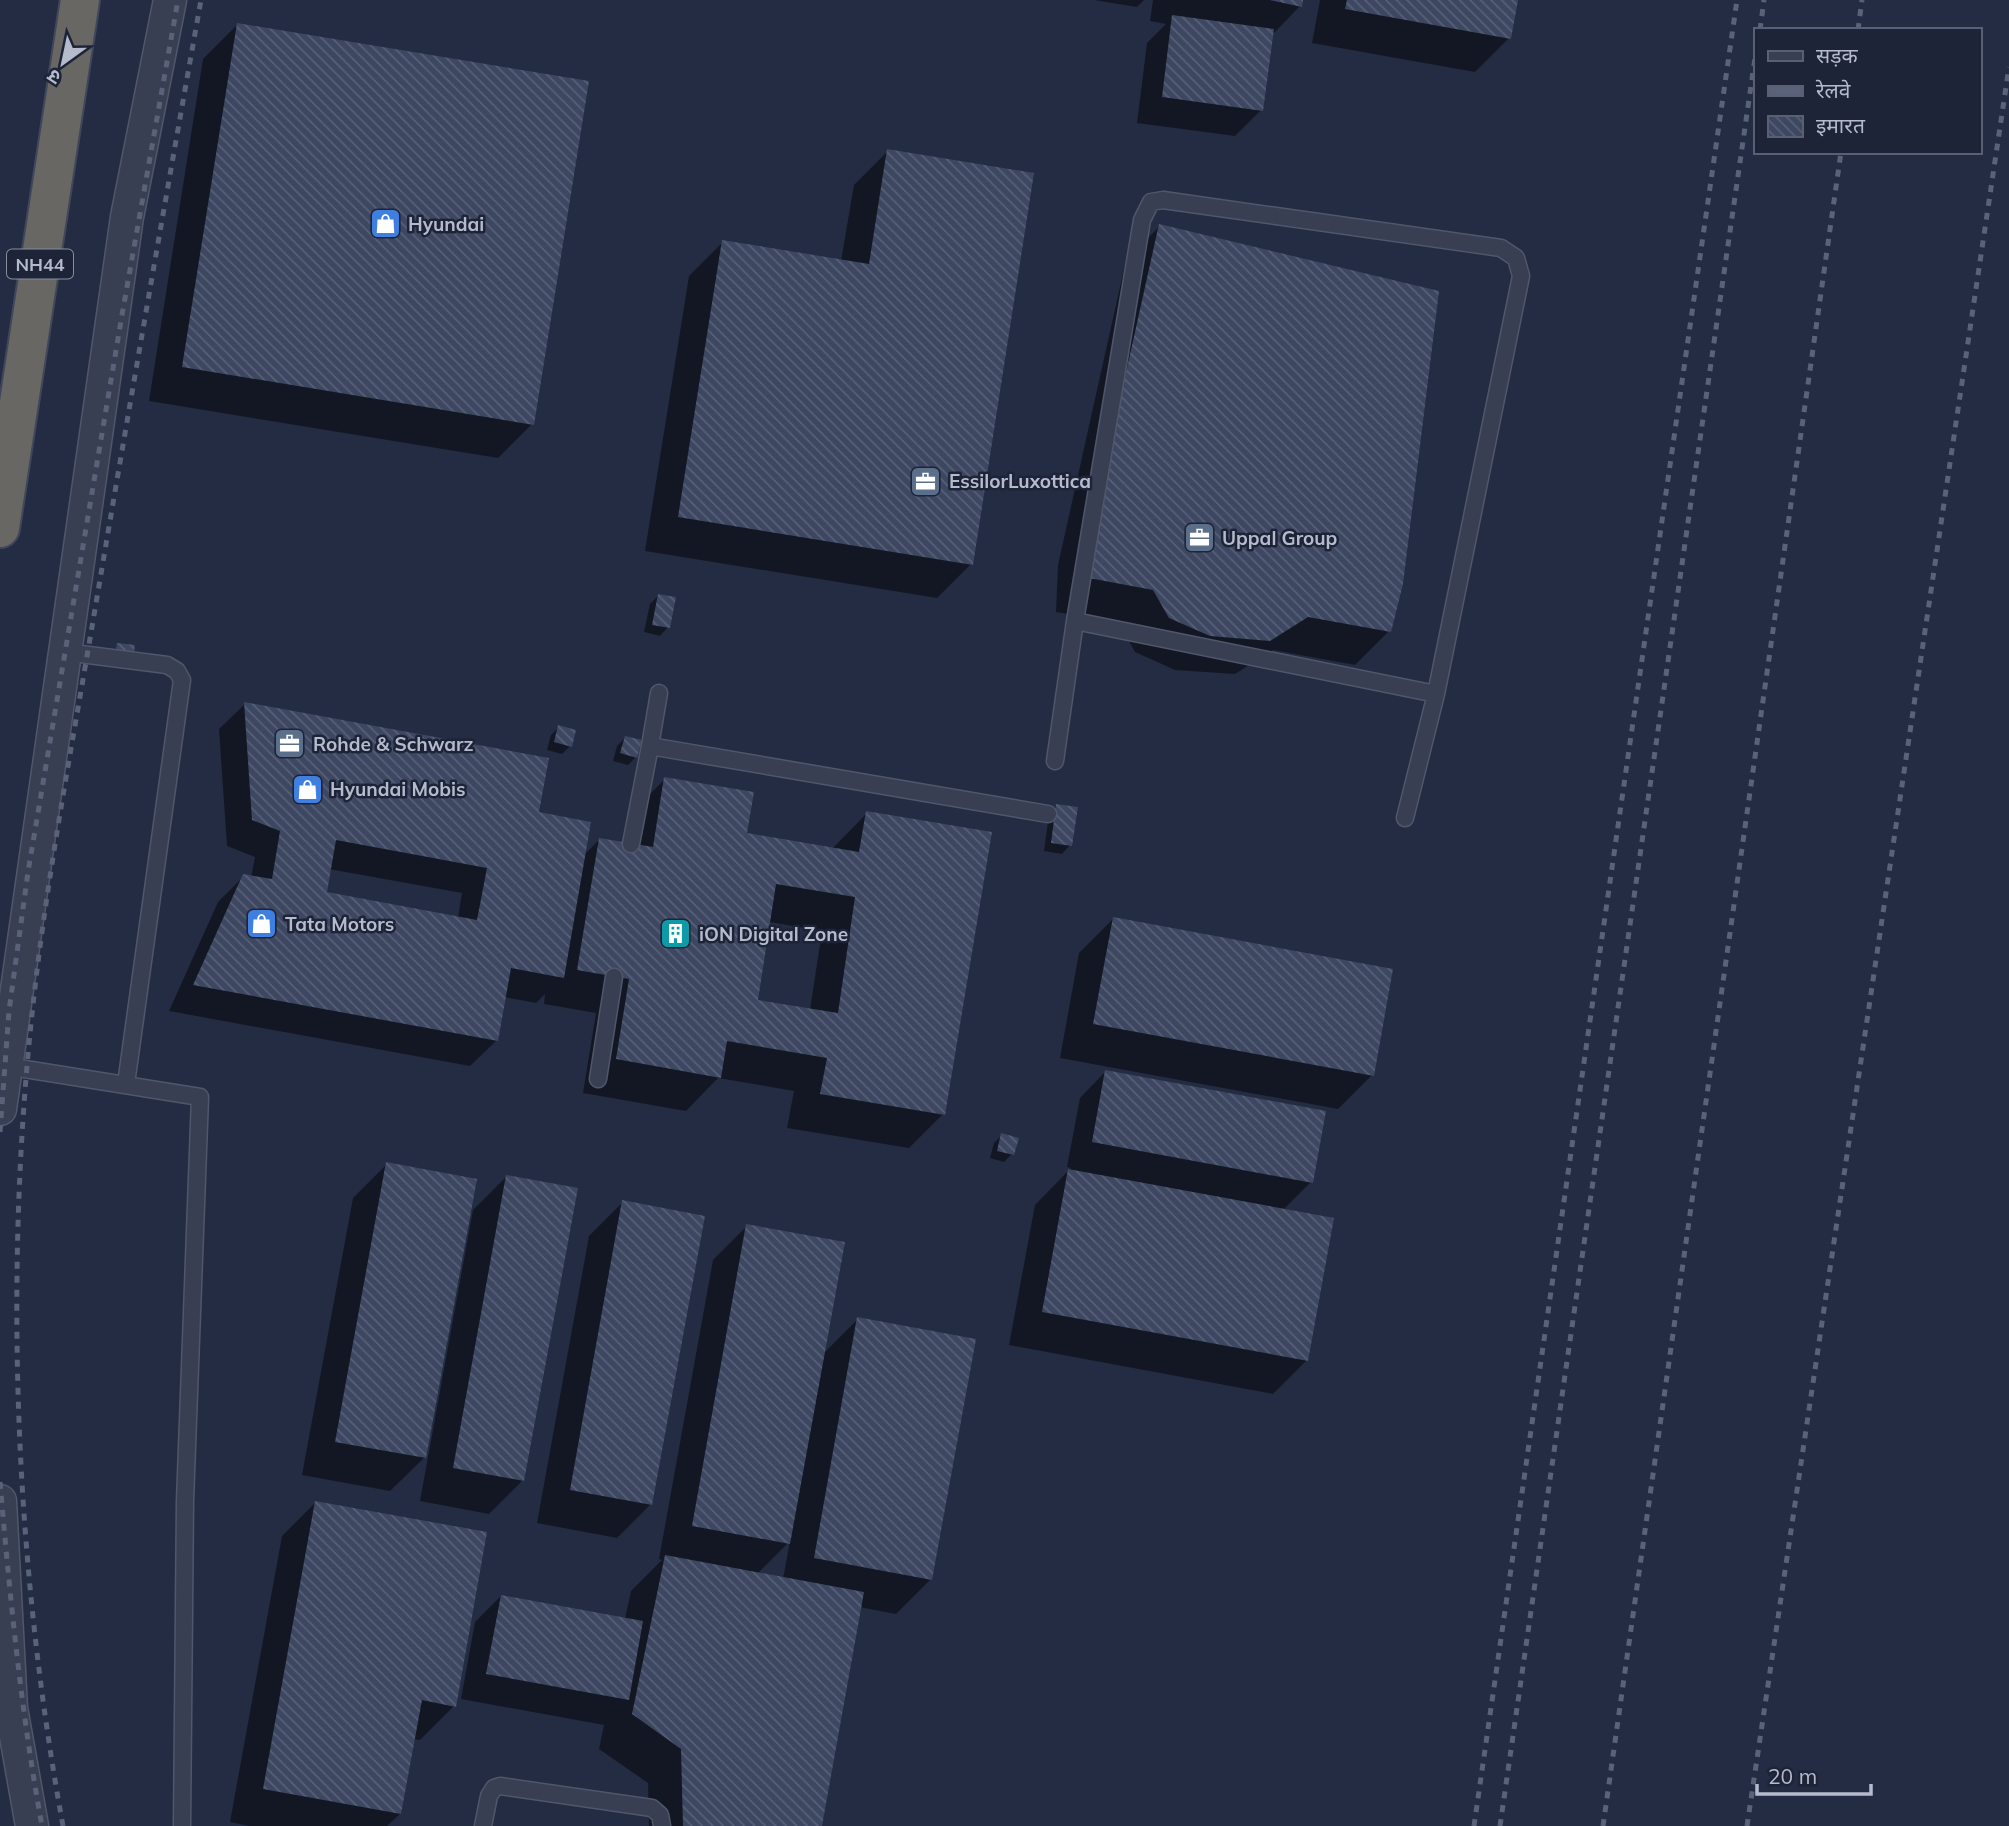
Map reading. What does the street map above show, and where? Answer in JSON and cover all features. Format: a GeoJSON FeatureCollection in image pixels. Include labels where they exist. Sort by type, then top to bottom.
{"type":"FeatureCollection","features":[{"type":"Feature","properties":{"kind":"highway","name":"NH44"},"geometry":{"type":"LineString","coordinates":[[0,528],[80,0]]}},
{"type":"Feature","properties":{"kind":"street"},"geometry":{"type":"LineString","coordinates":[[0,1109],[127,217],[170,0]]}},
{"type":"Feature","properties":{"kind":"street"},"geometry":{"type":"LineString","coordinates":[[0,1501],[11,1709],[32,1826]]}},
{"type":"Feature","properties":{"kind":"lane"},"geometry":{"type":"LineString","coordinates":[[1055,761],[1142,220],[1151,202],[1163,200],[1501,248],[1516,258],[1521,276],[1436,694],[1405,818]]}},
{"type":"Feature","properties":{"kind":"lane"},"geometry":{"type":"LineString","coordinates":[[1076,621],[1436,694]]}},
{"type":"Feature","properties":{"kind":"lane"},"geometry":{"type":"LineString","coordinates":[[65,652],[167,665],[177,671],[182,680],[125,1084]]}},
{"type":"Feature","properties":{"kind":"lane"},"geometry":{"type":"LineString","coordinates":[[631,844],[659,693]]}},
{"type":"Feature","properties":{"kind":"lane"},"geometry":{"type":"LineString","coordinates":[[650,746],[1048,814]]}},
{"type":"Feature","properties":{"kind":"lane"},"geometry":{"type":"LineString","coordinates":[[598,1079],[614,977]]}},
{"type":"Feature","properties":{"kind":"lane"},"geometry":{"type":"LineString","coordinates":[[6,1066],[201,1097],[185,1501],[182,1826]]}},
{"type":"Feature","properties":{"kind":"lane"},"geometry":{"type":"LineString","coordinates":[[483,1826],[489,1796],[494,1788],[500,1786],[653,1808],[660,1815],[662,1826]]}},
{"type":"Feature","properties":{"kind":"building"},"geometry":{"type":"Polygon","coordinates":[[[1270,0],[1303,0],[1302,7],[1270,0]]]}},
{"type":"Feature","properties":{"kind":"building"},"geometry":{"type":"Polygon","coordinates":[[[1347,0],[1518,0],[1511,39],[1345,9],[1347,0]]]}},
{"type":"Feature","properties":{"kind":"building"},"geometry":{"type":"Polygon","coordinates":[[[1172,15],[1274,29],[1263,111],[1162,97],[1172,15]]]}},
{"type":"Feature","properties":{"kind":"building","name":"Hyundai"},"geometry":{"type":"Polygon","coordinates":[[[237,23],[589,81],[534,425],[182,367],[237,23]]]}},
{"type":"Feature","properties":{"kind":"building"},"geometry":{"type":"Polygon","coordinates":[[[887,149],[1034,173],[973,565],[678,517],[722,240],[869,264],[887,149]]]}},
{"type":"Feature","properties":{"kind":"building"},"geometry":{"type":"Polygon","coordinates":[[[1159,224],[1439,291],[1403,584],[1391,632],[1308,617],[1270,641],[1210,636],[1169,618],[1153,590],[1089,578],[1091,530],[1159,224]]]}},
{"type":"Feature","properties":{"kind":"building"},"geometry":{"type":"Polygon","coordinates":[[[658,594],[676,597],[670,628],[652,625],[658,594]]]}},
{"type":"Feature","properties":{"kind":"building"},"geometry":{"type":"Polygon","coordinates":[[[117,643],[135,645],[133,659],[115,655],[117,643]]]}},
{"type":"Feature","properties":{"kind":"building"},"geometry":{"type":"Polygon","coordinates":[[[244,702],[549,758],[539,812],[591,822],[564,978],[511,968],[498,1041],[193,985],[243,874],[272,879],[280,831],[252,820],[244,702]],[[336,840],[327,892],[477,920],[487,868],[336,840]]]}},
{"type":"Feature","properties":{"kind":"building"},"geometry":{"type":"Polygon","coordinates":[[[558,725],[576,730],[572,747],[554,742],[558,725]]]}},
{"type":"Feature","properties":{"kind":"building"},"geometry":{"type":"Polygon","coordinates":[[[625,736],[642,740],[637,758],[620,753],[625,736]]]}},
{"type":"Feature","properties":{"kind":"building","name":"iON Digital Zone"},"geometry":{"type":"Polygon","coordinates":[[[664,777],[754,792],[747,833],[859,852],[866,811],[992,832],[945,1115],[820,1094],[827,1058],[727,1041],[721,1078],[616,1059],[629,979],[577,970],[599,838],[653,847],[664,777]],[[776,884],[758,1000],[838,1013],[855,897],[776,884]]]}},
{"type":"Feature","properties":{"kind":"building"},"geometry":{"type":"Polygon","coordinates":[[[1056,804],[1078,807],[1072,846],[1051,843],[1056,804]]]}},
{"type":"Feature","properties":{"kind":"building"},"geometry":{"type":"Polygon","coordinates":[[[1113,917],[1393,969],[1374,1076],[1093,1024],[1113,917]]]}},
{"type":"Feature","properties":{"kind":"building"},"geometry":{"type":"Polygon","coordinates":[[[1105,1070],[1326,1111],[1313,1183],[1092,1142],[1105,1070]]]}},
{"type":"Feature","properties":{"kind":"building"},"geometry":{"type":"Polygon","coordinates":[[[1001,1133],[1019,1138],[1014,1155],[997,1151],[1001,1133]]]}},
{"type":"Feature","properties":{"kind":"building"},"geometry":{"type":"Polygon","coordinates":[[[386,1162],[477,1179],[426,1458],[335,1442],[386,1162]]]}},
{"type":"Feature","properties":{"kind":"building"},"geometry":{"type":"Polygon","coordinates":[[[1068,1169],[1334,1218],[1308,1361],[1042,1312],[1068,1169]]]}},
{"type":"Feature","properties":{"kind":"building"},"geometry":{"type":"Polygon","coordinates":[[[506,1175],[578,1188],[524,1481],[453,1468],[506,1175]]]}},
{"type":"Feature","properties":{"kind":"building"},"geometry":{"type":"Polygon","coordinates":[[[622,1200],[705,1216],[652,1505],[570,1490],[622,1200]]]}},
{"type":"Feature","properties":{"kind":"building"},"geometry":{"type":"Polygon","coordinates":[[[746,1224],[845,1242],[790,1544],[692,1526],[746,1224]]]}},
{"type":"Feature","properties":{"kind":"building"},"geometry":{"type":"Polygon","coordinates":[[[857,1317],[976,1339],[932,1580],[814,1558],[857,1317]]]}},
{"type":"Feature","properties":{"kind":"building"},"geometry":{"type":"Polygon","coordinates":[[[315,1501],[487,1532],[456,1707],[422,1700],[401,1814],[263,1789],[315,1501]]]}},
{"type":"Feature","properties":{"kind":"building"},"geometry":{"type":"Polygon","coordinates":[[[665,1555],[864,1592],[822,1826],[683,1826],[681,1749],[632,1714],[665,1555]]]}},
{"type":"Feature","properties":{"kind":"building"},"geometry":{"type":"Polygon","coordinates":[[[501,1595],[643,1621],[629,1700],[486,1674],[501,1595]]]}},
{"type":"Feature","properties":{"kind":"railway"},"geometry":{"type":"LineString","coordinates":[[0,1132],[9,1011],[28,872],[178,0]]}},
{"type":"Feature","properties":{"kind":"railway"},"geometry":{"type":"LineString","coordinates":[[63,1826],[34,1626],[19,1421],[18,1216],[23,1114],[32,1014],[52,866],[201,0]]}},
{"type":"Feature","properties":{"kind":"railway"},"geometry":{"type":"LineString","coordinates":[[1474,1826],[1737,0]]}},
{"type":"Feature","properties":{"kind":"railway"},"geometry":{"type":"LineString","coordinates":[[1760,28],[1764,0]]}},
{"type":"Feature","properties":{"kind":"railway"},"geometry":{"type":"LineString","coordinates":[[1858,28],[1862,0]]}},
{"type":"Feature","properties":{"kind":"railway"},"geometry":{"type":"LineString","coordinates":[[1500,1826],[1754,65]]}},
{"type":"Feature","properties":{"kind":"railway"},"geometry":{"type":"LineString","coordinates":[[1747,1826],[2009,67]]}},
{"type":"Feature","properties":{"kind":"railway"},"geometry":{"type":"LineString","coordinates":[[1603,1826],[1841,154]]}},
{"type":"Feature","properties":{"kind":"railway"},"geometry":{"type":"LineString","coordinates":[[0,1482],[22,1697],[42,1826]]}},
{"type":"Feature","properties":{"kind":"place","name":"Hyundai"},"geometry":{"type":"Point","coordinates":[385,224]}},
{"type":"Feature","properties":{"kind":"place","name":"EssilorLuxottica"},"geometry":{"type":"Point","coordinates":[926,481]}},
{"type":"Feature","properties":{"kind":"place","name":"Uppal Group"},"geometry":{"type":"Point","coordinates":[1199,538]}},
{"type":"Feature","properties":{"kind":"place","name":"Rohde & Schwarz"},"geometry":{"type":"Point","coordinates":[290,744]}},
{"type":"Feature","properties":{"kind":"place","name":"Hyundai Mobis"},"geometry":{"type":"Point","coordinates":[307,789]}},
{"type":"Feature","properties":{"kind":"place","name":"Tata Motors"},"geometry":{"type":"Point","coordinates":[262,924]}},
{"type":"Feature","properties":{"kind":"place","name":"iON Digital Zone"},"geometry":{"type":"Point","coordinates":[676,934]}}]}
